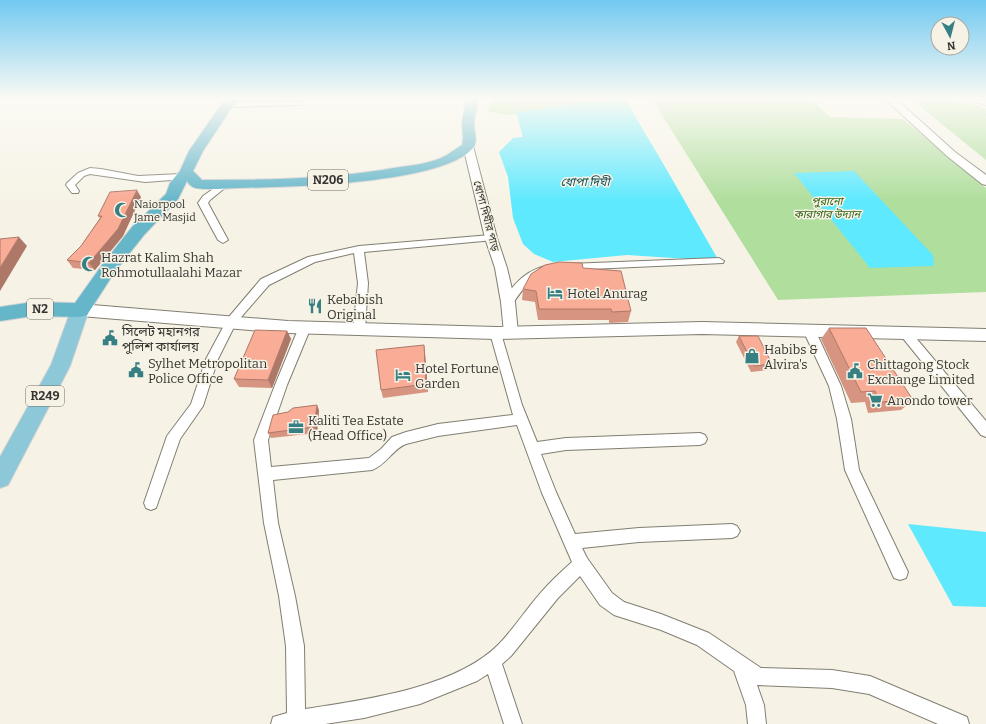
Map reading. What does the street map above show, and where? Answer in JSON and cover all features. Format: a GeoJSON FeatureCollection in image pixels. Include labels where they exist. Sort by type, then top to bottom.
{"type":"FeatureCollection","features":[{"type":"Feature","properties":{"kind":"highway"},"geometry":{"type":"LineString","coordinates":[[80,310],[108,269],[138,231],[173,196],[177,183],[184,175],[196,151],[209,133]]}},
{"type":"Feature","properties":{"kind":"highway","name":"ধোপা দিঘীর পাড়"},"geometry":{"type":"LineString","coordinates":[[469,133],[469,140]]}},
{"type":"Feature","properties":{"kind":"highway","name":"N206"},"geometry":{"type":"LineString","coordinates":[[173,196],[198,184],[261,185],[349,178],[414,169],[437,164],[456,157],[473,133]]}},
{"type":"Feature","properties":{"kind":"highway"},"geometry":{"type":"LineString","coordinates":[[184,175],[198,184]]}},
{"type":"Feature","properties":{"kind":"highway","name":"N2"},"geometry":{"type":"LineString","coordinates":[[0,314],[33,309],[80,310]]}},
{"type":"Feature","properties":{"kind":"main road"},"geometry":{"type":"LineString","coordinates":[[927,133],[986,182]]}},
{"type":"Feature","properties":{"kind":"main road"},"geometry":{"type":"LineString","coordinates":[[80,310],[305,328],[503,333],[702,328],[986,335]]}},
{"type":"Feature","properties":{"kind":"main road","name":"R249"},"geometry":{"type":"LineString","coordinates":[[0,478],[60,366],[80,310]]}},
{"type":"Feature","properties":{"kind":"street","name":"ধোপা দিঘীর পাড়"},"geometry":{"type":"LineString","coordinates":[[469,140],[491,238],[508,302],[503,333]]}},
{"type":"Feature","properties":{"kind":"street"},"geometry":{"type":"LineString","coordinates":[[75,191],[70,185],[79,175],[89,171],[112,173],[131,178],[152,180],[184,175]]}},
{"type":"Feature","properties":{"kind":"street"},"geometry":{"type":"LineString","coordinates":[[222,240],[203,203],[206,198],[223,185]]}},
{"type":"Feature","properties":{"kind":"street"},"geometry":{"type":"LineString","coordinates":[[151,503],[174,436],[197,406],[212,359],[232,321],[265,282],[312,259],[359,249],[491,238]]}},
{"type":"Feature","properties":{"kind":"street"},"geometry":{"type":"LineString","coordinates":[[359,249],[363,283],[359,329]]}},
{"type":"Feature","properties":{"kind":"street"},"geometry":{"type":"LineString","coordinates":[[508,302],[520,284],[530,274],[542,268],[719,261]]}},
{"type":"Feature","properties":{"kind":"street"},"geometry":{"type":"LineString","coordinates":[[305,328],[281,385],[261,440],[271,523],[287,596],[295,646],[289,722],[364,709],[420,695],[471,675],[505,650],[552,592],[581,564]]}},
{"type":"Feature","properties":{"kind":"street"},"geometry":{"type":"LineString","coordinates":[[809,330],[835,386],[844,418],[852,470],[900,572]]}},
{"type":"Feature","properties":{"kind":"street"},"geometry":{"type":"LineString","coordinates":[[503,333],[521,419],[550,493],[581,564],[606,599],[620,609],[661,622],[703,639],[758,677],[832,679],[870,685],[960,724]]}},
{"type":"Feature","properties":{"kind":"street"},"geometry":{"type":"LineString","coordinates":[[906,334],[986,431]]}},
{"type":"Feature","properties":{"kind":"street"},"geometry":{"type":"LineString","coordinates":[[265,474],[372,464],[386,453],[397,441],[406,438],[438,430],[521,419]]}},
{"type":"Feature","properties":{"kind":"street"},"geometry":{"type":"LineString","coordinates":[[533,449],[566,444],[700,439]]}},
{"type":"Feature","properties":{"kind":"street"},"geometry":{"type":"LineString","coordinates":[[571,542],[639,535],[732,531]]}},
{"type":"Feature","properties":{"kind":"street"},"geometry":{"type":"LineString","coordinates":[[492,661],[513,724]]}},
{"type":"Feature","properties":{"kind":"street"},"geometry":{"type":"LineString","coordinates":[[741,666],[754,705],[756,724]]}},
{"type":"Feature","properties":{"kind":"green space","name":"পুরানো কারাগার উদ্যান"},"geometry":{"type":"Polygon","coordinates":[[[673,133],[920,133],[986,188],[986,292],[778,300],[673,133]]]}},
{"type":"Feature","properties":{"kind":"green space"},"geometry":{"type":"Polygon","coordinates":[[[953,133],[986,133],[986,160],[953,133]]]}},
{"type":"Feature","properties":{"kind":"water","name":"ধোপা দিঘী"},"geometry":{"type":"Polygon","coordinates":[[[522,133],[645,133],[719,261],[627,255],[553,262],[534,254],[523,244],[513,218],[508,177],[499,152],[513,138],[523,137],[522,133]]]}},
{"type":"Feature","properties":{"kind":"water"},"geometry":{"type":"Polygon","coordinates":[[[854,171],[933,255],[934,266],[870,268],[794,173],[854,171]]]}},
{"type":"Feature","properties":{"kind":"water"},"geometry":{"type":"Polygon","coordinates":[[[908,524],[986,532],[986,607],[953,606],[908,524]]]}},
{"type":"Feature","properties":{"kind":"building"},"geometry":{"type":"Polygon","coordinates":[[[137,190],[118,229],[89,263],[67,260],[81,246],[102,216],[98,216],[110,192],[137,190]]]}},
{"type":"Feature","properties":{"kind":"building"},"geometry":{"type":"Polygon","coordinates":[[[19,237],[0,268],[0,239],[19,237]]]}},
{"type":"Feature","properties":{"kind":"building"},"geometry":{"type":"Polygon","coordinates":[[[559,262],[582,263],[583,268],[621,271],[631,311],[612,312],[611,309],[539,309],[536,291],[523,289],[531,274],[545,265],[559,262]]]}},
{"type":"Feature","properties":{"kind":"building"},"geometry":{"type":"Polygon","coordinates":[[[829,328],[866,328],[913,400],[879,402],[875,391],[861,392],[829,328]]]}},
{"type":"Feature","properties":{"kind":"building"},"geometry":{"type":"Polygon","coordinates":[[[255,330],[287,331],[268,380],[234,379],[255,330]]]}},
{"type":"Feature","properties":{"kind":"building"},"geometry":{"type":"Polygon","coordinates":[[[739,336],[758,336],[772,364],[754,366],[739,336]]]}},
{"type":"Feature","properties":{"kind":"building","name":"Hotel Fortune Garden"},"geometry":{"type":"Polygon","coordinates":[[[424,345],[426,384],[381,390],[376,350],[424,345]]]}},
{"type":"Feature","properties":{"kind":"building","name":"Kaliti Tea Estate (Head Office)"},"geometry":{"type":"Polygon","coordinates":[[[317,405],[314,427],[268,433],[273,415],[288,412],[293,408],[317,405]]]}},
{"type":"Feature","properties":{"kind":"place","name":"Naiorpool Jame Masjid"},"geometry":{"type":"Point","coordinates":[122,210]}},
{"type":"Feature","properties":{"kind":"place","name":"Hazrat Kalim Shah Rohmotullaalahi Mazar"},"geometry":{"type":"Point","coordinates":[89,264]}},
{"type":"Feature","properties":{"kind":"place","name":"Hotel Anurag"},"geometry":{"type":"Point","coordinates":[555,293]}},
{"type":"Feature","properties":{"kind":"place","name":"Kebabish Original"},"geometry":{"type":"Point","coordinates":[315,306]}},
{"type":"Feature","properties":{"kind":"place","name":"সিলেট মহানগর পুলিশ কার্যালয়"},"geometry":{"type":"Point","coordinates":[110,338]}},
{"type":"Feature","properties":{"kind":"place","name":"Habibs & Alvira's"},"geometry":{"type":"Point","coordinates":[752,356]}},
{"type":"Feature","properties":{"kind":"place","name":"Sylhet Metropolitan Police Office"},"geometry":{"type":"Point","coordinates":[136,370]}},
{"type":"Feature","properties":{"kind":"place","name":"Chittagong Stock Exchange Limited"},"geometry":{"type":"Point","coordinates":[855,371]}},
{"type":"Feature","properties":{"kind":"place","name":"Hotel Fortune Garden"},"geometry":{"type":"Point","coordinates":[403,375]}},
{"type":"Feature","properties":{"kind":"place","name":"Anondo tower"},"geometry":{"type":"Point","coordinates":[875,400]}},
{"type":"Feature","properties":{"kind":"place","name":"Kaliti Tea Estate (Head Office)"},"geometry":{"type":"Point","coordinates":[296,427]}}]}
